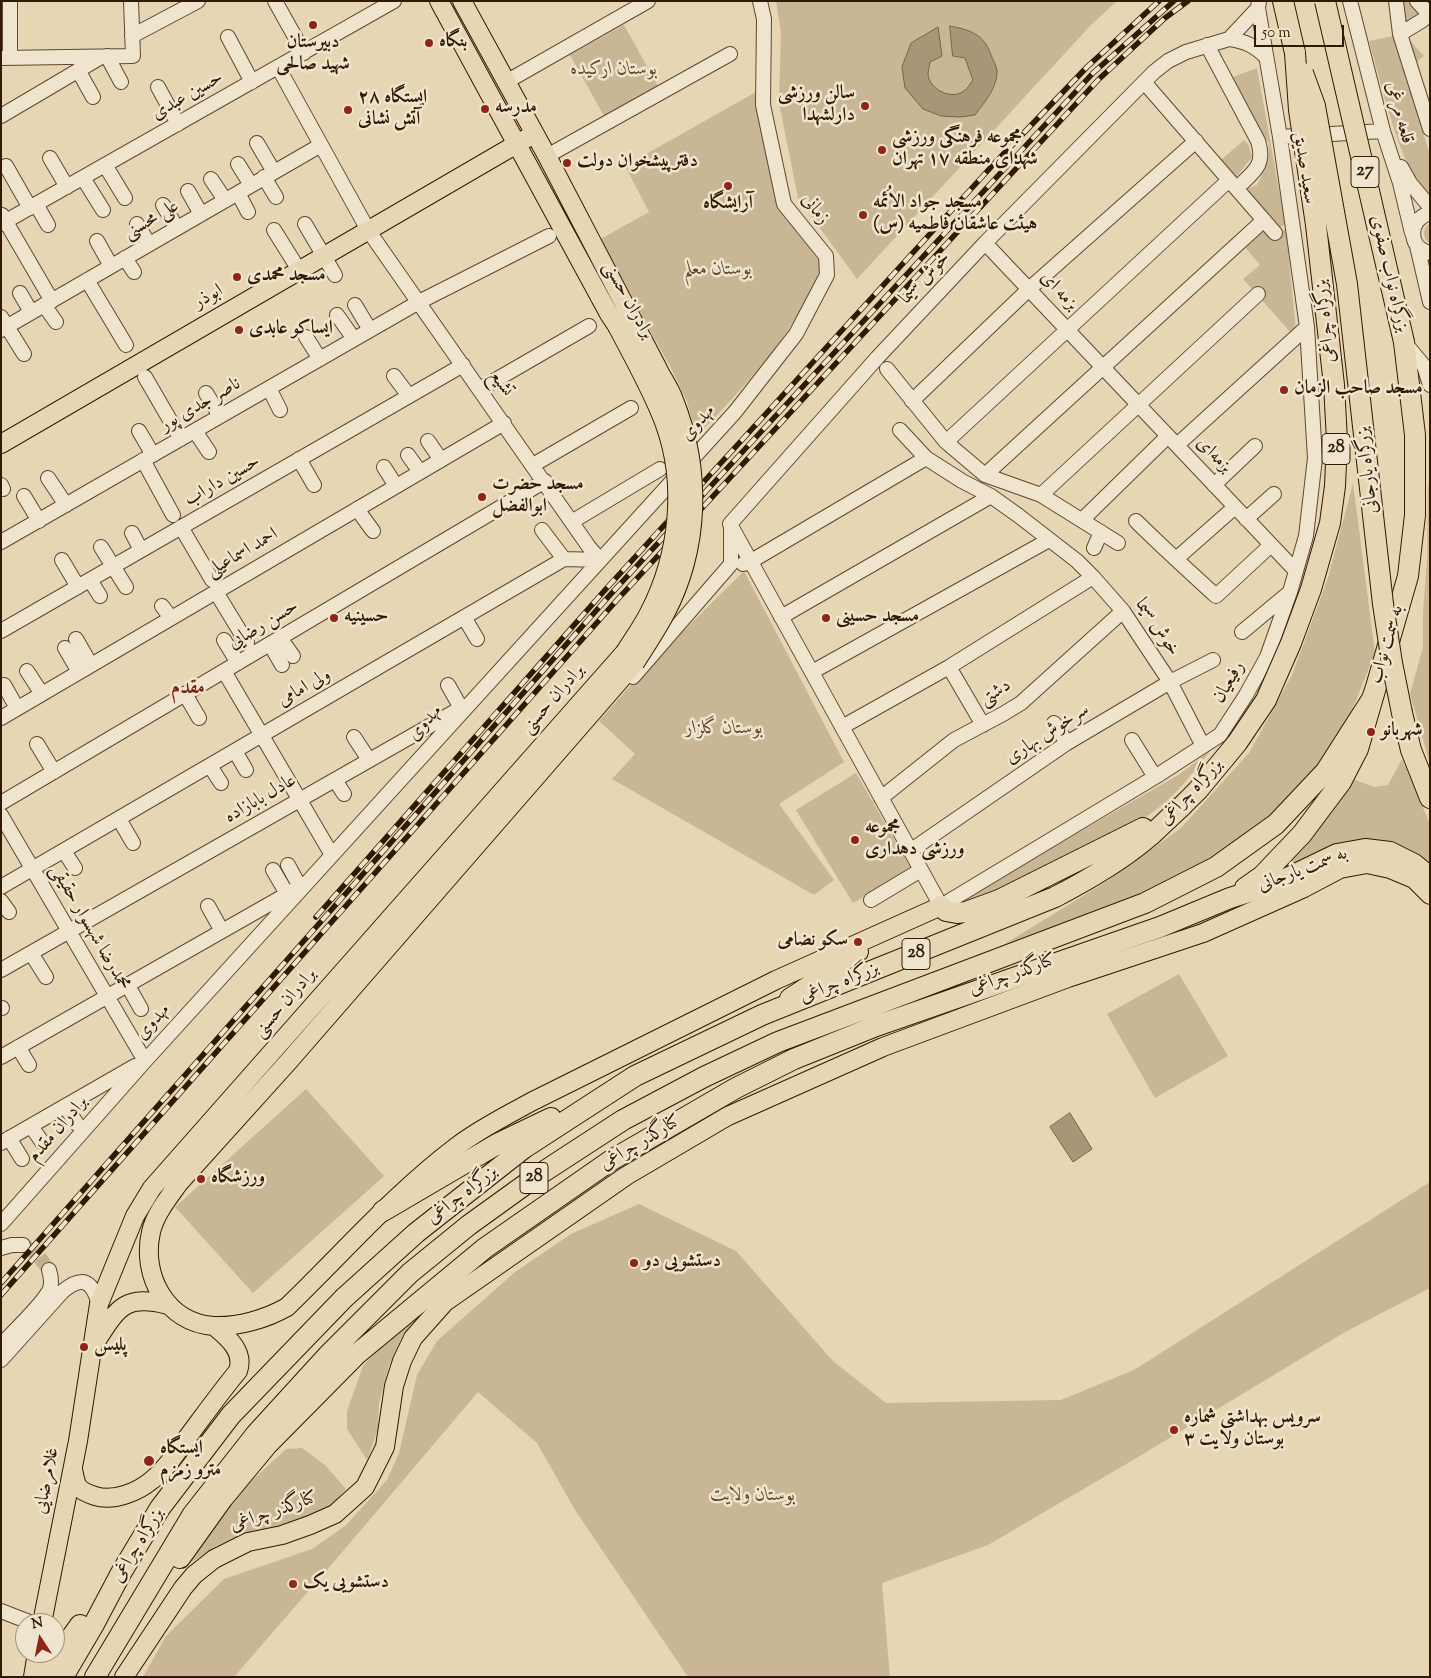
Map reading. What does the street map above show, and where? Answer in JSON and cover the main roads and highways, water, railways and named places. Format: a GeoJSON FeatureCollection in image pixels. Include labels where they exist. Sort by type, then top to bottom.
{"type":"FeatureCollection","features":[{"type":"Feature","properties":{"kind":"highway","name":"27"},"geometry":{"type":"LineString","coordinates":[[1283,1],[1295,52]]}},
{"type":"Feature","properties":{"kind":"highway","name":"بزرگراه نواب صفوی"},"geometry":{"type":"LineString","coordinates":[[1326,1],[1404,342]]}},
{"type":"Feature","properties":{"kind":"highway","name":"بزرگراه یارجانی"},"geometry":{"type":"LineString","coordinates":[[1295,52],[1315,106],[1347,284],[1383,604],[1392,663],[1411,750],[1430,798]]}},
{"type":"Feature","properties":{"kind":"highway","name":"بزرگراه چراغی"},"geometry":{"type":"LineString","coordinates":[[63,1677],[160,1508],[231,1415],[344,1298],[416,1233],[524,1148],[635,1076],[762,1015],[1055,897],[1083,883],[1150,836],[1198,790],[1238,743],[1266,700],[1292,643],[1311,589],[1330,523],[1334,495],[1337,440],[1334,386],[1316,225],[1299,110],[1295,52]]}},
{"type":"Feature","properties":{"kind":"highway","name":"27"},"geometry":{"type":"LineString","coordinates":[[1404,342],[1430,442]]}},
{"type":"Feature","properties":{"kind":"highway","name":"به سمت نواب"},"geometry":{"type":"LineString","coordinates":[[1230,898],[1262,876],[1302,834],[1341,782],[1358,749],[1408,576],[1415,515],[1415,435],[1404,342]]}},
{"type":"Feature","properties":{"kind":"highway","name":"بزرگراه چراغی"},"geometry":{"type":"LineString","coordinates":[[96,1674],[193,1514],[256,1434],[329,1354],[410,1273],[469,1226],[537,1176],[623,1120],[704,1076],[778,1042],[1145,903],[1216,868],[1276,824],[1326,770],[1372,699],[1376,688]]}},
{"type":"Feature","properties":{"kind":"highway"},"geometry":{"type":"LineString","coordinates":[[941,906],[946,911],[957,913],[966,912],[998,900],[1125,838],[1182,806]]}},
{"type":"Feature","properties":{"kind":"highway","name":"به سمت یارجانی"},"geometry":{"type":"LineString","coordinates":[[1230,898],[1277,883],[1337,854],[1365,849],[1390,852],[1414,864],[1430,877]]}},
{"type":"Feature","properties":{"kind":"highway","name":"بزرگراه چراغی"},"geometry":{"type":"LineString","coordinates":[[96,1674],[110,1665],[169,1574],[224,1498],[267,1445],[357,1354],[485,1248],[610,1161],[736,1088],[794,1059],[876,1026],[1160,927],[1230,898]]}},
{"type":"Feature","properties":{"kind":"highway"},"geometry":{"type":"LineString","coordinates":[[383,1212],[499,1143],[635,1076]]}},
{"type":"Feature","properties":{"kind":"highway"},"geometry":{"type":"LineString","coordinates":[[44,1677],[80,1625],[121,1573]]}},
{"type":"Feature","properties":{"kind":"main road","name":"برادران حسنی"},"geometry":{"type":"LineString","coordinates":[[440,1],[516,143],[624,322]]}},
{"type":"Feature","properties":{"kind":"main road","name":"برادران حسنی"},"geometry":{"type":"LineString","coordinates":[[168,1305],[157,1290],[150,1271],[148,1251],[151,1230],[163,1204],[179,1183],[392,944],[630,658],[665,573],[674,534],[678,498],[674,457],[665,424],[624,322],[547,156],[496,63],[468,3]]}},
{"type":"Feature","properties":{"kind":"main road"},"geometry":{"type":"LineString","coordinates":[[478,73],[496,63]]}},
{"type":"Feature","properties":{"kind":"main road","name":"ابوذر"},"geometry":{"type":"LineString","coordinates":[[3,440],[534,134]]}},
{"type":"Feature","properties":{"kind":"main road","name":"برادران حسنی"},"geometry":{"type":"LineString","coordinates":[[93,1347],[99,1304],[134,1216],[152,1188],[630,658]]}},
{"type":"Feature","properties":{"kind":"main road","name":"کنارگذر چراغی"},"geometry":{"type":"LineString","coordinates":[[124,1677],[183,1588],[194,1575],[214,1559],[248,1542],[282,1535],[335,1514],[365,1487],[384,1447],[394,1386],[402,1361],[413,1338],[445,1302],[626,1176],[728,1116],[883,1047],[1068,978],[1203,933],[1340,870],[1366,864],[1390,869],[1414,879],[1430,895]]}},
{"type":"Feature","properties":{"kind":"main road"},"geometry":{"type":"LineString","coordinates":[[93,1347],[111,1319],[121,1308],[135,1301],[149,1300],[168,1305],[183,1316],[199,1323],[214,1326],[240,1324],[274,1315],[287,1308],[422,1173],[457,1145],[531,1102],[776,980],[941,906]]}},
{"type":"Feature","properties":{"kind":"main road"},"geometry":{"type":"LineString","coordinates":[[762,1015],[850,959],[876,936]]}},
{"type":"Feature","properties":{"kind":"main road"},"geometry":{"type":"LineString","coordinates":[[445,1302],[474,1268],[530,1224],[592,1180],[631,1156],[640,1144]]}},
{"type":"Feature","properties":{"kind":"main road"},"geometry":{"type":"LineString","coordinates":[[73,1468],[76,1483],[80,1490],[98,1497],[115,1497],[152,1481],[168,1464],[238,1371],[240,1364],[232,1341],[214,1326]]}},
{"type":"Feature","properties":{"kind":"main road","name":"غلامرضایی"},"geometry":{"type":"LineString","coordinates":[[44,1613],[73,1468],[93,1347]]}},
{"type":"Feature","properties":{"kind":"main road"},"geometry":{"type":"LineString","coordinates":[[33,1677],[35,1663]]}},
{"type":"Feature","properties":{"kind":"tunnel"},"geometry":{"type":"LineString","coordinates":[[23,1245],[37,1254],[49,1270]]}},
{"type":"Feature","properties":{"kind":"railway"},"geometry":{"type":"LineString","coordinates":[[316,917],[605,590],[992,166],[1087,67],[1159,1]]}},
{"type":"Feature","properties":{"kind":"railway"},"geometry":{"type":"LineString","coordinates":[[1,1283],[610,595],[1093,73],[1174,1]]}},
{"type":"Feature","properties":{"kind":"railway"},"geometry":{"type":"LineString","coordinates":[[1,1295],[617,600],[1099,79],[1165,18],[1188,1]]}},
{"type":"Feature","properties":{"kind":"place","name":"دبیرستان شهید صالحی"},"geometry":{"type":"Point","coordinates":[313,25]}},
{"type":"Feature","properties":{"kind":"place","name":"بنگاه"},"geometry":{"type":"Point","coordinates":[429,43]}},
{"type":"Feature","properties":{"kind":"place","name":"سالن ورزشی دارلشهدا"},"geometry":{"type":"Point","coordinates":[865,106]}},
{"type":"Feature","properties":{"kind":"place","name":"مدرسه"},"geometry":{"type":"Point","coordinates":[485,109]}},
{"type":"Feature","properties":{"kind":"place","name":"ایستگاه ۲۸ آتش نشانی"},"geometry":{"type":"Point","coordinates":[348,110]}},
{"type":"Feature","properties":{"kind":"place","name":"مجموعه فرهنگی ورزشی شهدای منطقه ۱۷ تهران"},"geometry":{"type":"Point","coordinates":[882,150]}},
{"type":"Feature","properties":{"kind":"place","name":"دفترپیشخوان دولت"},"geometry":{"type":"Point","coordinates":[567,163]}},
{"type":"Feature","properties":{"kind":"place","name":"آرایشگاه"},"geometry":{"type":"Point","coordinates":[728,186]}},
{"type":"Feature","properties":{"kind":"place","name":"مسجد جواد الاُئمه هیئت عاشقان فاطمیه (س)"},"geometry":{"type":"Point","coordinates":[863,215]}},
{"type":"Feature","properties":{"kind":"place","name":"مسجد محمدی"},"geometry":{"type":"Point","coordinates":[237,277]}},
{"type":"Feature","properties":{"kind":"place","name":"ایساکو عابدی"},"geometry":{"type":"Point","coordinates":[239,330]}},
{"type":"Feature","properties":{"kind":"place","name":"مسجد صاحب الزمان"},"geometry":{"type":"Point","coordinates":[1284,390]}},
{"type":"Feature","properties":{"kind":"place","name":"مسجد حضرت ابوالفضل"},"geometry":{"type":"Point","coordinates":[482,497]}},
{"type":"Feature","properties":{"kind":"place","name":"حسینیه"},"geometry":{"type":"Point","coordinates":[334,618]}},
{"type":"Feature","properties":{"kind":"place","name":"مسجد حسینی"},"geometry":{"type":"Point","coordinates":[826,618]}},
{"type":"Feature","properties":{"kind":"place","name":"شهربانو"},"geometry":{"type":"Point","coordinates":[1371,732]}},
{"type":"Feature","properties":{"kind":"place","name":"مجموعه ورزشی دهداری"},"geometry":{"type":"Point","coordinates":[855,840]}},
{"type":"Feature","properties":{"kind":"place","name":"سکو نضامی"},"geometry":{"type":"Point","coordinates":[858,942]}},
{"type":"Feature","properties":{"kind":"place","name":"ورزشگاه"},"geometry":{"type":"Point","coordinates":[201,1179]}},
{"type":"Feature","properties":{"kind":"place","name":"دستشویی دو"},"geometry":{"type":"Point","coordinates":[634,1263]}},
{"type":"Feature","properties":{"kind":"place","name":"پلیس"},"geometry":{"type":"Point","coordinates":[84,1347]}},
{"type":"Feature","properties":{"kind":"place","name":"سرویس بهداشتی شماره ۳ بوستان ولایت"},"geometry":{"type":"Point","coordinates":[1174,1430]}},
{"type":"Feature","properties":{"kind":"place","name":"ایستگاه مترو زمزم"},"geometry":{"type":"Point","coordinates":[149,1461]}},
{"type":"Feature","properties":{"kind":"place","name":"دستشویی یک"},"geometry":{"type":"Point","coordinates":[293,1584]}},
{"type":"Feature","properties":{"kind":"district","name":"مقدم"},"geometry":{"type":"Point","coordinates":[188,690]}},
{"type":"Feature","properties":{"kind":"park label","name":"بوستان ارکیده"},"geometry":{"type":"Point","coordinates":[614,71]}},
{"type":"Feature","properties":{"kind":"park label","name":"بوستان معلم"},"geometry":{"type":"Point","coordinates":[718,271]}},
{"type":"Feature","properties":{"kind":"park label","name":"بوستان گلزار"},"geometry":{"type":"Point","coordinates":[724,730]}},
{"type":"Feature","properties":{"kind":"park label","name":"بوستان ولایت"},"geometry":{"type":"Point","coordinates":[753,1497]}}]}
